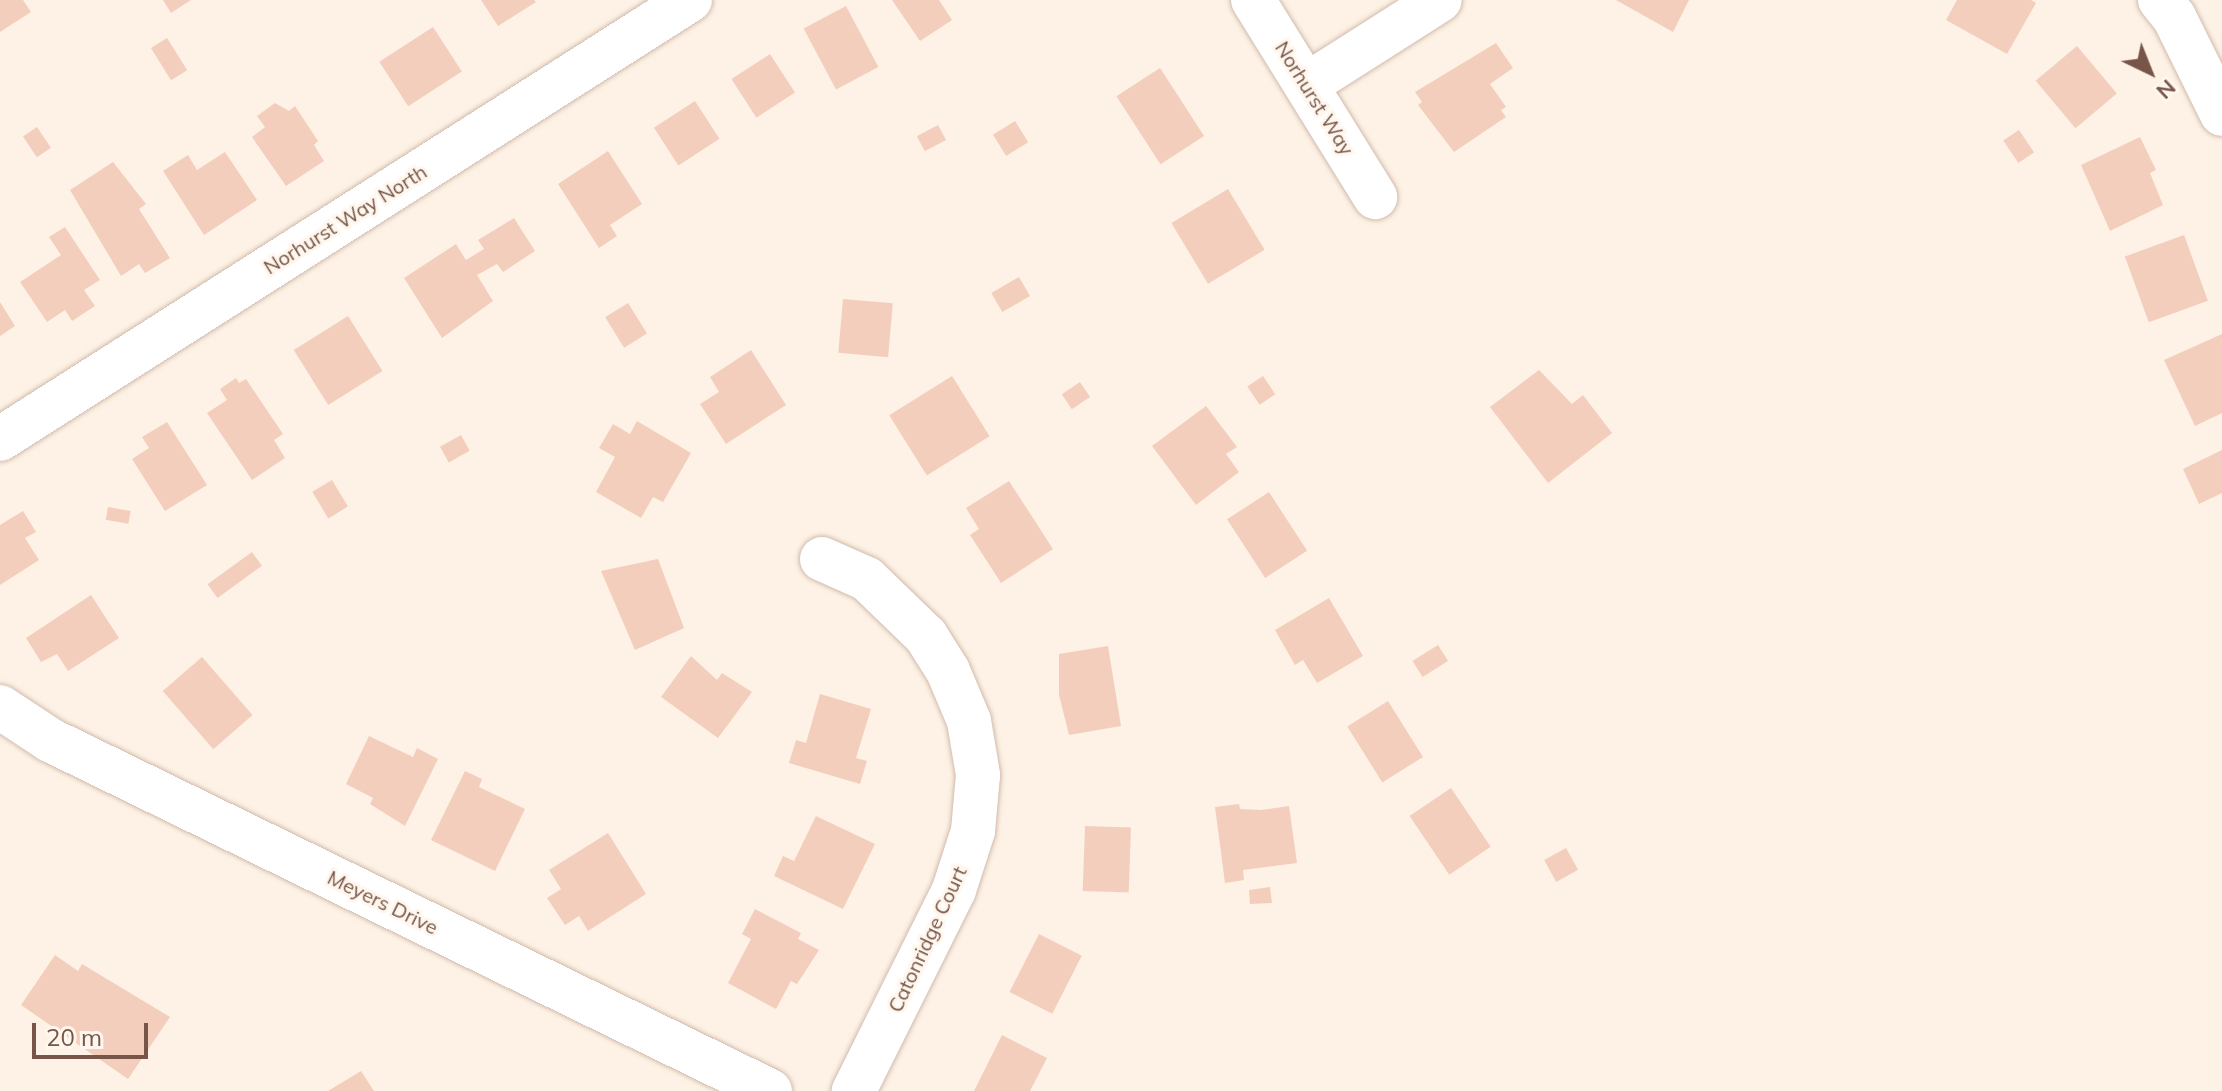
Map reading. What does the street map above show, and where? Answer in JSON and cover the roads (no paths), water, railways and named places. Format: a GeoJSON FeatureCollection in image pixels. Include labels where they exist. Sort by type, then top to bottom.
{"type":"FeatureCollection","features":[{"type":"Feature","properties":{"kind":"street","name":"Norhurst Way North"},"geometry":{"type":"LineString","coordinates":[[0,439],[690,0]]}},
{"type":"Feature","properties":{"kind":"street","name":"Norhurst Way"},"geometry":{"type":"LineString","coordinates":[[1253,0],[1308,84],[1375,197]]}},
{"type":"Feature","properties":{"kind":"street"},"geometry":{"type":"LineString","coordinates":[[1308,84],[1440,0]]}},
{"type":"Feature","properties":{"kind":"street"},"geometry":{"type":"LineString","coordinates":[[2160,0],[2174,17],[2222,114]]}},
{"type":"Feature","properties":{"kind":"street","name":"Catonridge Court"},"geometry":{"type":"LineString","coordinates":[[822,559],[867,579],[926,636],[948,671],[969,721],[978,775],[973,831],[954,890],[854,1091]]}},
{"type":"Feature","properties":{"kind":"street","name":"Meyers Drive"},"geometry":{"type":"LineString","coordinates":[[0,707],[50,740],[770,1091]]}}]}
